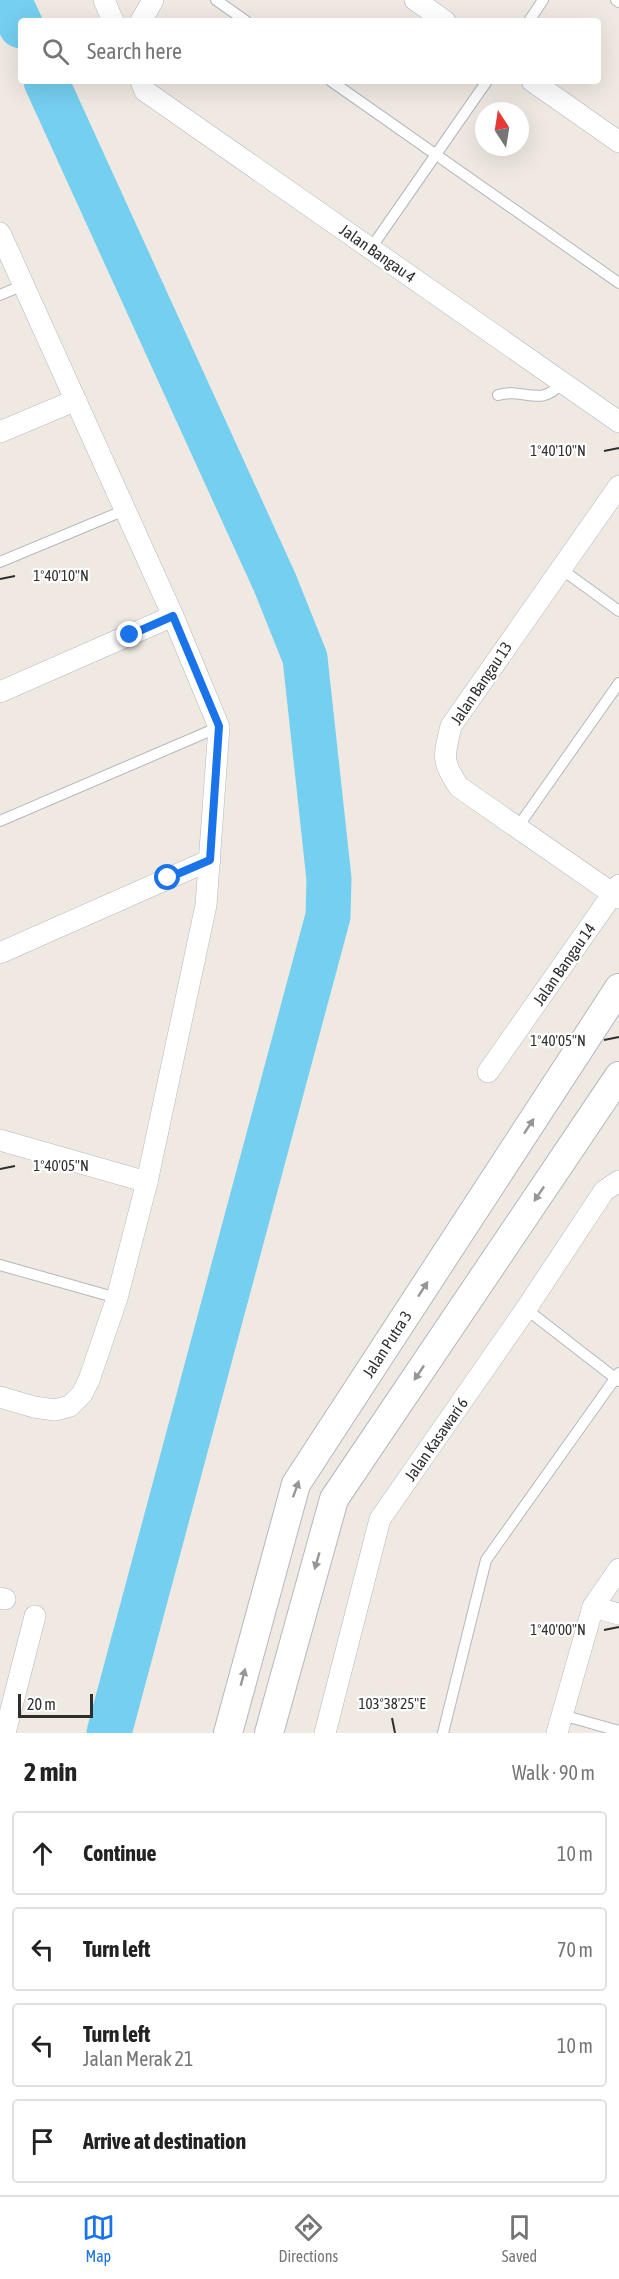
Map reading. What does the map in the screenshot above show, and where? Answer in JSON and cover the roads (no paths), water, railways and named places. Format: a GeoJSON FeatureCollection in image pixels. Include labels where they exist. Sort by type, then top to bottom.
{"type":"FeatureCollection","features":[{"type":"Feature","properties":{"kind":"street"},"geometry":{"type":"LineString","coordinates":[[104,0],[112,18]]}},
{"type":"Feature","properties":{"kind":"street"},"geometry":{"type":"LineString","coordinates":[[143,18],[153,0]]}},
{"type":"Feature","properties":{"kind":"street"},"geometry":{"type":"LineString","coordinates":[[415,0],[441,18]]}},
{"type":"Feature","properties":{"kind":"street","name":"Jalan Bangau 4"},"geometry":{"type":"LineString","coordinates":[[142,84],[146,91],[619,422]]}},
{"type":"Feature","properties":{"kind":"street"},"geometry":{"type":"LineString","coordinates":[[536,84],[619,142]]}},
{"type":"Feature","properties":{"kind":"street"},"geometry":{"type":"LineString","coordinates":[[0,233],[173,616],[219,726],[206,905],[147,1182],[117,1298],[89,1380],[82,1394],[70,1406],[55,1410],[34,1407],[0,1397]]}},
{"type":"Feature","properties":{"kind":"street"},"geometry":{"type":"LineString","coordinates":[[0,432],[76,400]]}},
{"type":"Feature","properties":{"kind":"street","name":"Jalan Bangau 13"},"geometry":{"type":"LineString","coordinates":[[617,892],[517,828],[459,787],[447,770],[445,751],[450,726],[619,486]]}},
{"type":"Feature","properties":{"kind":"street"},"geometry":{"type":"LineString","coordinates":[[0,692],[173,616]]}},
{"type":"Feature","properties":{"kind":"street"},"geometry":{"type":"LineString","coordinates":[[0,953],[210,860]]}},
{"type":"Feature","properties":{"kind":"street","name":"Jalan Bangau 14"},"geometry":{"type":"LineString","coordinates":[[488,1072],[617,892]]}},
{"type":"Feature","properties":{"kind":"street","name":"Jalan Putra 3"},"geometry":{"type":"LineString","coordinates":[[228,1733],[296,1484],[619,988]]}},
{"type":"Feature","properties":{"kind":"street"},"geometry":{"type":"LineString","coordinates":[[269,1733],[334,1499],[619,1076]]}},
{"type":"Feature","properties":{"kind":"street"},"geometry":{"type":"LineString","coordinates":[[0,1140],[147,1182]]}},
{"type":"Feature","properties":{"kind":"street","name":"Jalan Kasawari 6"},"geometry":{"type":"LineString","coordinates":[[325,1733],[380,1519],[526,1309],[604,1191],[619,1181]]}},
{"type":"Feature","properties":{"kind":"street"},"geometry":{"type":"LineString","coordinates":[[559,1724],[593,1607],[619,1569]]}},
{"type":"Feature","properties":{"kind":"street"},"geometry":{"type":"LineString","coordinates":[[593,1607],[619,1614]]}},
{"type":"Feature","properties":{"kind":"street"},"geometry":{"type":"LineString","coordinates":[[5,1720],[35,1616]]}},
{"type":"Feature","properties":{"kind":"lane"},"geometry":{"type":"LineString","coordinates":[[216,0],[242,18]]}},
{"type":"Feature","properties":{"kind":"lane"},"geometry":{"type":"LineString","coordinates":[[531,18],[543,0]]}},
{"type":"Feature","properties":{"kind":"lane"},"geometry":{"type":"LineString","coordinates":[[336,84],[619,283]]}},
{"type":"Feature","properties":{"kind":"lane"},"geometry":{"type":"LineString","coordinates":[[371,249],[485,84]]}},
{"type":"Feature","properties":{"kind":"lane"},"geometry":{"type":"LineString","coordinates":[[0,295],[24,285]]}},
{"type":"Feature","properties":{"kind":"lane"},"geometry":{"type":"LineString","coordinates":[[498,395],[510,391],[534,397],[547,395],[555,391],[562,382]]}},
{"type":"Feature","properties":{"kind":"lane"},"geometry":{"type":"LineString","coordinates":[[0,562],[125,510]]}},
{"type":"Feature","properties":{"kind":"lane"},"geometry":{"type":"LineString","coordinates":[[561,569],[619,611]]}},
{"type":"Feature","properties":{"kind":"lane"},"geometry":{"type":"LineString","coordinates":[[517,828],[619,683]]}},
{"type":"Feature","properties":{"kind":"lane"},"geometry":{"type":"LineString","coordinates":[[0,821],[219,726]]}},
{"type":"Feature","properties":{"kind":"lane"},"geometry":{"type":"LineString","coordinates":[[0,1265],[117,1298]]}},
{"type":"Feature","properties":{"kind":"lane"},"geometry":{"type":"LineString","coordinates":[[443,1733],[486,1560],[618,1378],[526,1309]]}},
{"type":"Feature","properties":{"kind":"lane"},"geometry":{"type":"LineString","coordinates":[[559,1724],[619,1731]]}},
{"type":"Feature","properties":{"kind":"waterway"},"geometry":{"type":"LineString","coordinates":[[9,0],[18,20]]}},
{"type":"Feature","properties":{"kind":"waterway"},"geometry":{"type":"LineString","coordinates":[[47,84],[275,583],[305,658],[329,879],[328,916],[109,1733]]}}]}
